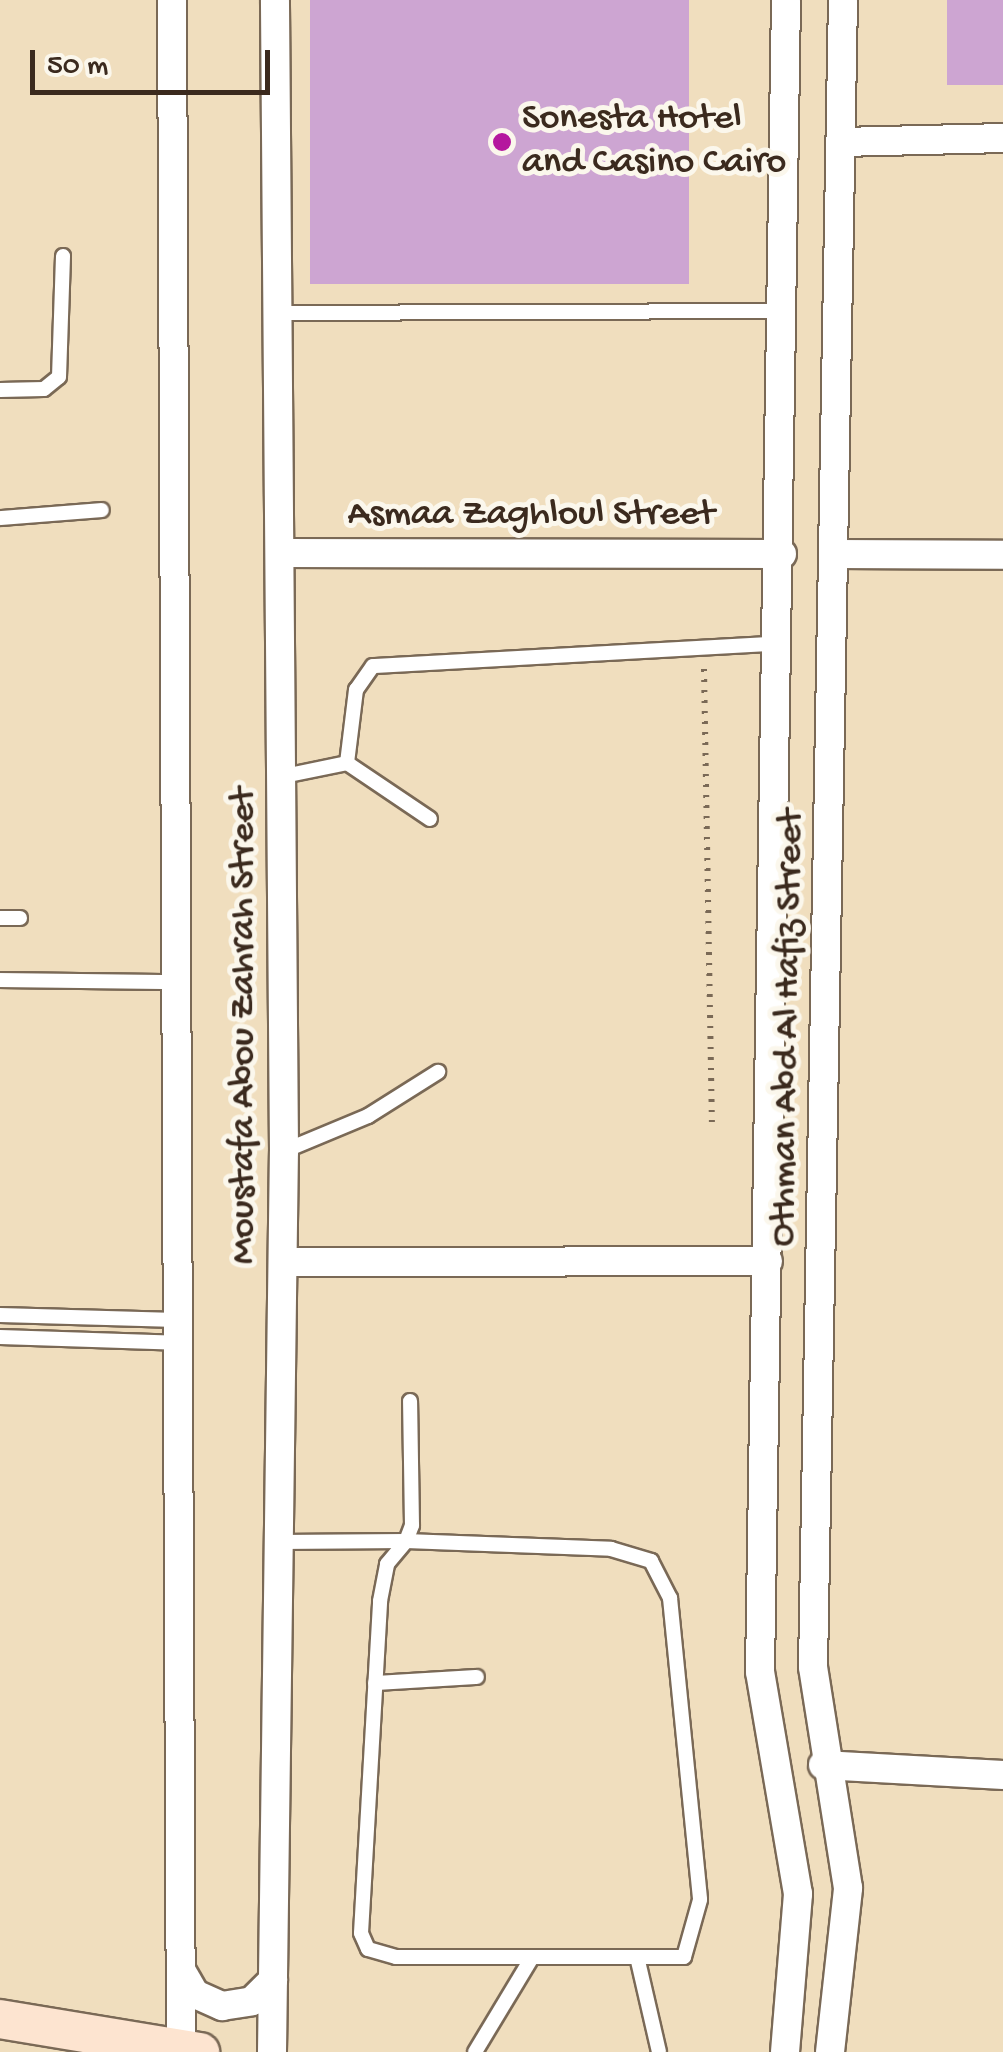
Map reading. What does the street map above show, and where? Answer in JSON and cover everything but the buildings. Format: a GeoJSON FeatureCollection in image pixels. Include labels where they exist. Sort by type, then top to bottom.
{"type":"FeatureCollection","features":[{"type":"Feature","properties":{"kind":"main road"},"geometry":{"type":"LineString","coordinates":[[0,2019],[190,2050]]}},
{"type":"Feature","properties":{"kind":"street","name":"Moustafa Abou Zahrah Street"},"geometry":{"type":"LineString","coordinates":[[172,0],[180,1968],[190,2050]]}},
{"type":"Feature","properties":{"kind":"street","name":"Moustafa Abou Zahrah Street"},"geometry":{"type":"LineString","coordinates":[[272,2052],[284,1151],[275,0]]}},
{"type":"Feature","properties":{"kind":"street","name":"Othman Abd Al Hafiz Street"},"geometry":{"type":"LineString","coordinates":[[785,2052],[798,1894],[760,1672],[782,554],[786,0]]}},
{"type":"Feature","properties":{"kind":"street","name":"Othman Abd Al Hafiz Street"},"geometry":{"type":"LineString","coordinates":[[830,2052],[848,1888],[823,1765],[813,1667],[844,0]]}},
{"type":"Feature","properties":{"kind":"street"},"geometry":{"type":"LineString","coordinates":[[842,142],[1003,138]]}},
{"type":"Feature","properties":{"kind":"street","name":"Asmaa Zaghloul Street"},"geometry":{"type":"LineString","coordinates":[[281,552],[782,554]]}},
{"type":"Feature","properties":{"kind":"street"},"geometry":{"type":"LineString","coordinates":[[836,554],[1003,554]]}},
{"type":"Feature","properties":{"kind":"street"},"geometry":{"type":"LineString","coordinates":[[283,1262],[768,1261]]}},
{"type":"Feature","properties":{"kind":"street"},"geometry":{"type":"LineString","coordinates":[[823,1765],[1003,1775]]}},
{"type":"Feature","properties":{"kind":"street"},"geometry":{"type":"LineString","coordinates":[[180,1968],[195,1994],[222,2006],[252,2001],[273,1980]]}},
{"type":"Feature","properties":{"kind":"lane"},"geometry":{"type":"LineString","coordinates":[[0,390],[44,389],[60,377],[62,256]]}},
{"type":"Feature","properties":{"kind":"lane"},"geometry":{"type":"LineString","coordinates":[[278,314],[783,311]]}},
{"type":"Feature","properties":{"kind":"lane"},"geometry":{"type":"LineString","coordinates":[[0,518],[102,510]]}},
{"type":"Feature","properties":{"kind":"lane"},"geometry":{"type":"LineString","coordinates":[[347,764],[356,690],[373,666],[704,653],[780,643]]}},
{"type":"Feature","properties":{"kind":"lane"},"geometry":{"type":"LineString","coordinates":[[284,776],[347,764],[430,819]]}},
{"type":"Feature","properties":{"kind":"lane"},"geometry":{"type":"LineString","coordinates":[[0,918],[20,918]]}},
{"type":"Feature","properties":{"kind":"lane"},"geometry":{"type":"LineString","coordinates":[[0,980],[176,982]]}},
{"type":"Feature","properties":{"kind":"lane"},"geometry":{"type":"LineString","coordinates":[[284,1151],[368,1116],[438,1072]]}},
{"type":"Feature","properties":{"kind":"lane"},"geometry":{"type":"LineString","coordinates":[[0,1315],[178,1332]]}},
{"type":"Feature","properties":{"kind":"lane"},"geometry":{"type":"LineString","coordinates":[[0,1337],[178,1332]]}},
{"type":"Feature","properties":{"kind":"lane"},"geometry":{"type":"LineString","coordinates":[[278,1542],[406,1542],[612,1549],[650,1561],[664,1576],[700,1900],[684,1956],[638,1961],[531,1959],[368,1950],[361,1933],[375,1683],[387,1564],[406,1542],[410,1401]]}},
{"type":"Feature","properties":{"kind":"lane"},"geometry":{"type":"LineString","coordinates":[[375,1683],[477,1677]]}},
{"type":"Feature","properties":{"kind":"lane"},"geometry":{"type":"LineString","coordinates":[[474,2052],[531,1959]]}},
{"type":"Feature","properties":{"kind":"lane"},"geometry":{"type":"LineString","coordinates":[[638,1961],[658,2052]]}},
{"type":"Feature","properties":{"kind":"path"},"geometry":{"type":"LineString","coordinates":[[704,653],[712,1122]]}},
{"type":"Feature","properties":{"kind":"place","name":"Sonesta Hotel and Casino Cairo"},"geometry":{"type":"Point","coordinates":[502,142]}}]}
